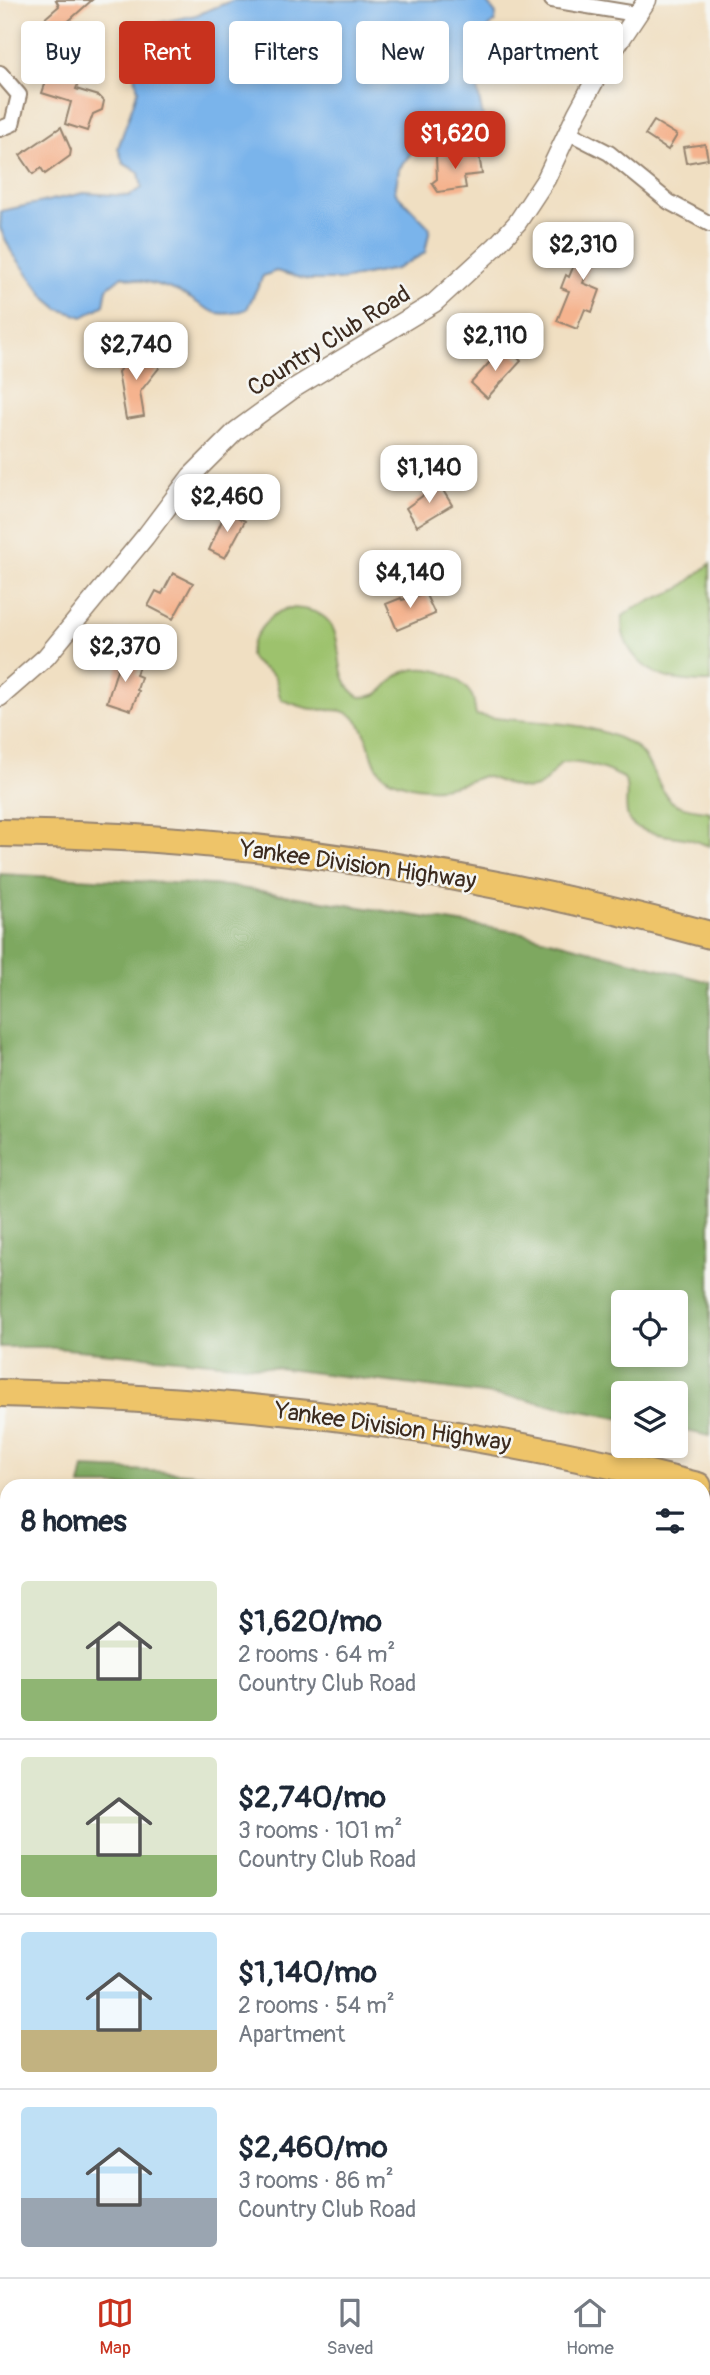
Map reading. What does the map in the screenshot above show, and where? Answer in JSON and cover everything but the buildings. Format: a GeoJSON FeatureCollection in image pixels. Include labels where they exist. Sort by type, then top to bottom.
{"type":"FeatureCollection","features":[{"type":"Feature","properties":{"kind":"highway","name":"Yankee Division Highway"},"geometry":{"type":"LineString","coordinates":[[0,833],[96,836],[216,845],[364,863],[512,888],[710,935]]}},
{"type":"Feature","properties":{"kind":"highway","name":"Yankee Division Highway"},"geometry":{"type":"LineString","coordinates":[[0,1393],[184,1401],[359,1419],[533,1448],[668,1479]]}},
{"type":"Feature","properties":{"kind":"street"},"geometry":{"type":"LineString","coordinates":[[552,0],[642,7]]}},
{"type":"Feature","properties":{"kind":"street","name":"Country Club Road"},"geometry":{"type":"LineString","coordinates":[[0,697],[46,657],[145,537],[191,476],[236,431],[296,387],[434,303],[495,247],[517,223],[546,179],[601,68],[642,7]]}},
{"type":"Feature","properties":{"kind":"street"},"geometry":{"type":"LineString","coordinates":[[0,74],[19,95],[12,124],[0,129]]}},
{"type":"Feature","properties":{"kind":"street"},"geometry":{"type":"LineString","coordinates":[[568,132],[609,153],[669,202],[710,224]]}},
{"type":"Feature","properties":{"kind":"green space"},"geometry":{"type":"Polygon","coordinates":[[[710,564],[710,682],[675,679],[656,673],[633,654],[624,636],[623,616],[634,608],[679,589],[710,564]]]}},
{"type":"Feature","properties":{"kind":"green space"},"geometry":{"type":"Polygon","coordinates":[[[288,608],[312,611],[326,619],[334,630],[342,673],[348,687],[360,697],[377,694],[407,671],[433,670],[451,676],[465,687],[472,696],[476,715],[573,725],[611,735],[629,743],[647,761],[669,799],[683,807],[710,812],[710,846],[647,831],[633,825],[627,815],[627,789],[624,778],[585,764],[561,763],[542,784],[528,789],[483,776],[453,786],[434,788],[396,782],[382,774],[377,767],[363,729],[355,718],[341,711],[309,708],[282,700],[273,675],[251,658],[252,643],[262,627],[273,616],[288,608]]]}},
{"type":"Feature","properties":{"kind":"green space"},"geometry":{"type":"Polygon","coordinates":[[[0,874],[228,886],[523,933],[710,982],[710,1436],[688,1431],[688,1381],[611,1381],[611,1417],[517,1398],[277,1368],[44,1347],[0,1347],[0,874]]]}},
{"type":"Feature","properties":{"kind":"green space"},"geometry":{"type":"Polygon","coordinates":[[[84,1468],[252,1479],[82,1479],[84,1468]]]}},
{"type":"Feature","properties":{"kind":"water"},"geometry":{"type":"Polygon","coordinates":[[[234,0],[485,0],[496,14],[495,21],[463,21],[463,84],[476,84],[484,122],[477,136],[438,132],[424,136],[399,169],[395,192],[430,228],[425,253],[396,269],[342,280],[308,280],[276,271],[263,276],[247,309],[234,313],[215,312],[171,289],[122,276],[107,288],[104,305],[83,317],[59,309],[47,299],[11,251],[0,228],[1,211],[84,193],[128,196],[142,188],[139,173],[123,163],[118,148],[138,90],[137,84],[215,84],[215,21],[168,21],[196,15],[234,0]]]}}]}
